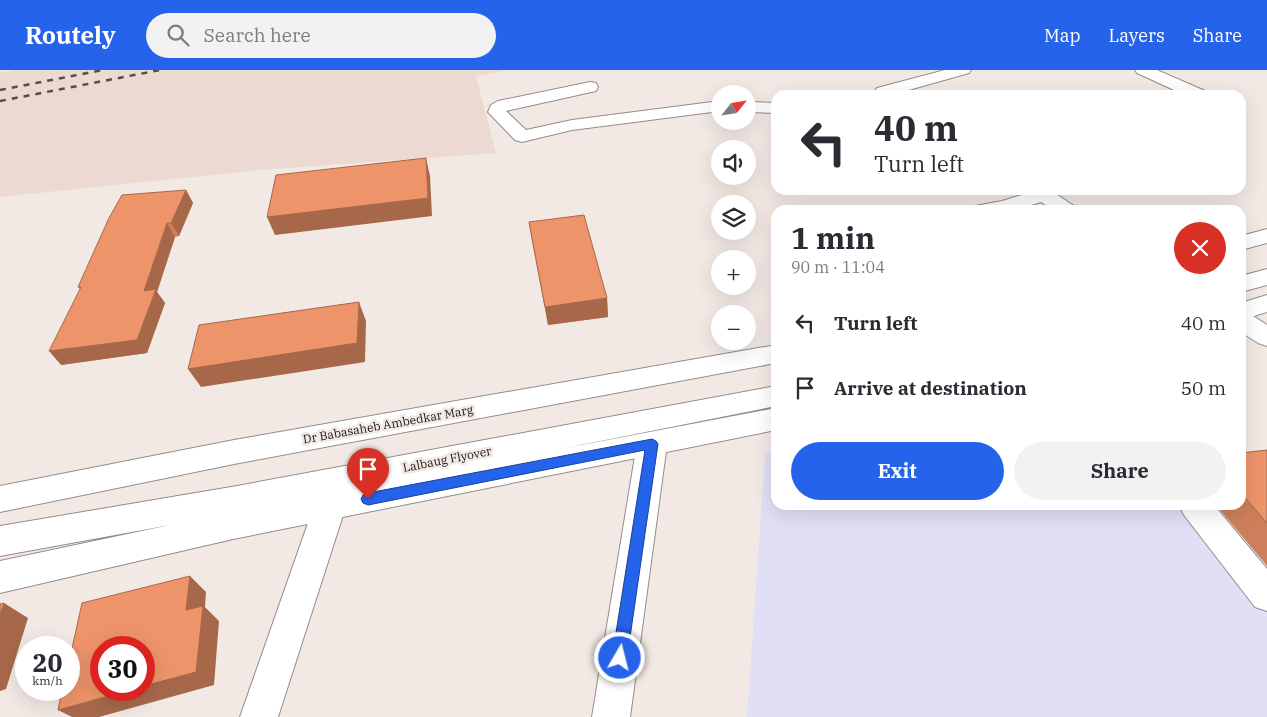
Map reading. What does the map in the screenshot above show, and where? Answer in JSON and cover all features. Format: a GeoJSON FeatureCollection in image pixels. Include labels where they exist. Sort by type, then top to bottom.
{"type":"FeatureCollection","features":[{"type":"Feature","properties":{"kind":"main road"},"geometry":{"type":"LineString","coordinates":[[894,90],[963,70]]}},
{"type":"Feature","properties":{"kind":"main road"},"geometry":{"type":"LineString","coordinates":[[1143,70],[1188,90]]}},
{"type":"Feature","properties":{"kind":"main road"},"geometry":{"type":"LineString","coordinates":[[590,87],[504,106],[497,109],[497,112],[522,136],[572,125],[711,107]]}},
{"type":"Feature","properties":{"kind":"main road"},"geometry":{"type":"LineString","coordinates":[[756,107],[771,108]]}},
{"type":"Feature","properties":{"kind":"main road"},"geometry":{"type":"LineString","coordinates":[[1009,205],[1035,195]]}},
{"type":"Feature","properties":{"kind":"main road"},"geometry":{"type":"LineString","coordinates":[[1043,195],[1059,205]]}},
{"type":"Feature","properties":{"kind":"main road"},"geometry":{"type":"LineString","coordinates":[[1246,242],[1267,236]]}},
{"type":"Feature","properties":{"kind":"main road"},"geometry":{"type":"LineString","coordinates":[[1246,271],[1267,265]]}},
{"type":"Feature","properties":{"kind":"main road"},"geometry":{"type":"LineString","coordinates":[[1246,283],[1267,277]]}},
{"type":"Feature","properties":{"kind":"main road"},"geometry":{"type":"LineString","coordinates":[[1246,310],[1267,302]]}},
{"type":"Feature","properties":{"kind":"main road"},"geometry":{"type":"LineString","coordinates":[[1246,323],[1267,337]]}},
{"type":"Feature","properties":{"kind":"main road","name":"Dr Babasaheb Ambedkar Marg"},"geometry":{"type":"LineString","coordinates":[[0,498],[234,452],[771,355]]}},
{"type":"Feature","properties":{"kind":"main road","name":"Lalbaug Flyover"},"geometry":{"type":"LineString","coordinates":[[0,524],[233,486],[771,385]]}},
{"type":"Feature","properties":{"kind":"main road","name":"Lalbaug Flyover"},"geometry":{"type":"LineString","coordinates":[[0,541],[237,499],[771,397]]}},
{"type":"Feature","properties":{"kind":"main road"},"geometry":{"type":"LineString","coordinates":[[0,577],[232,525],[771,420]]}},
{"type":"Feature","properties":{"kind":"main road"},"geometry":{"type":"LineString","coordinates":[[611,717],[652,444]]}},
{"type":"Feature","properties":{"kind":"main road"},"geometry":{"type":"LineString","coordinates":[[259,717],[330,506]]}},
{"type":"Feature","properties":{"kind":"main road"},"geometry":{"type":"LineString","coordinates":[[1199,510],[1267,595]]}},
{"type":"Feature","properties":{"kind":"shaded area"},"geometry":{"type":"Polygon","coordinates":[[[16,70],[508,70],[476,76],[496,153],[261,170],[0,197],[0,73],[16,70]]]}},
{"type":"Feature","properties":{"kind":"shaded area"},"geometry":{"type":"Polygon","coordinates":[[[771,451],[771,510],[1246,510],[1246,507],[1267,514],[1267,717],[747,717],[765,453],[771,451]]]}},
{"type":"Feature","properties":{"kind":"building"},"geometry":{"type":"Polygon","coordinates":[[[426,158],[428,198],[267,217],[276,175],[426,158]]]}},
{"type":"Feature","properties":{"kind":"building"},"geometry":{"type":"Polygon","coordinates":[[[186,190],[171,223],[167,223],[144,291],[156,289],[137,340],[49,351],[81,287],[78,287],[109,218],[122,195],[186,190]]]}},
{"type":"Feature","properties":{"kind":"building"},"geometry":{"type":"Polygon","coordinates":[[[584,215],[607,298],[545,307],[529,222],[584,215]]]}},
{"type":"Feature","properties":{"kind":"building"},"geometry":{"type":"Polygon","coordinates":[[[359,302],[357,343],[188,369],[199,325],[359,302]]]}},
{"type":"Feature","properties":{"kind":"building"},"geometry":{"type":"Polygon","coordinates":[[[1267,450],[1267,523],[1246,499],[1246,452],[1267,450]]]}},
{"type":"Feature","properties":{"kind":"building"},"geometry":{"type":"Polygon","coordinates":[[[190,576],[186,610],[203,606],[196,672],[155,683],[155,636],[90,636],[90,701],[58,710],[60,701],[80,701],[80,636],[75,636],[82,603],[190,576]]]}},
{"type":"Feature","properties":{"kind":"building"},"geometry":{"type":"Polygon","coordinates":[[[4,603],[0,615],[0,604],[4,603]]]}},
{"type":"Feature","properties":{"kind":"railway"},"geometry":{"type":"LineString","coordinates":[[0,90],[103,70]]}},
{"type":"Feature","properties":{"kind":"railway"},"geometry":{"type":"LineString","coordinates":[[0,101],[160,70]]}},
{"type":"Feature","properties":{"kind":"route"},"geometry":{"type":"LineString","coordinates":[[368,499],[652,444],[620,658]]}}]}
